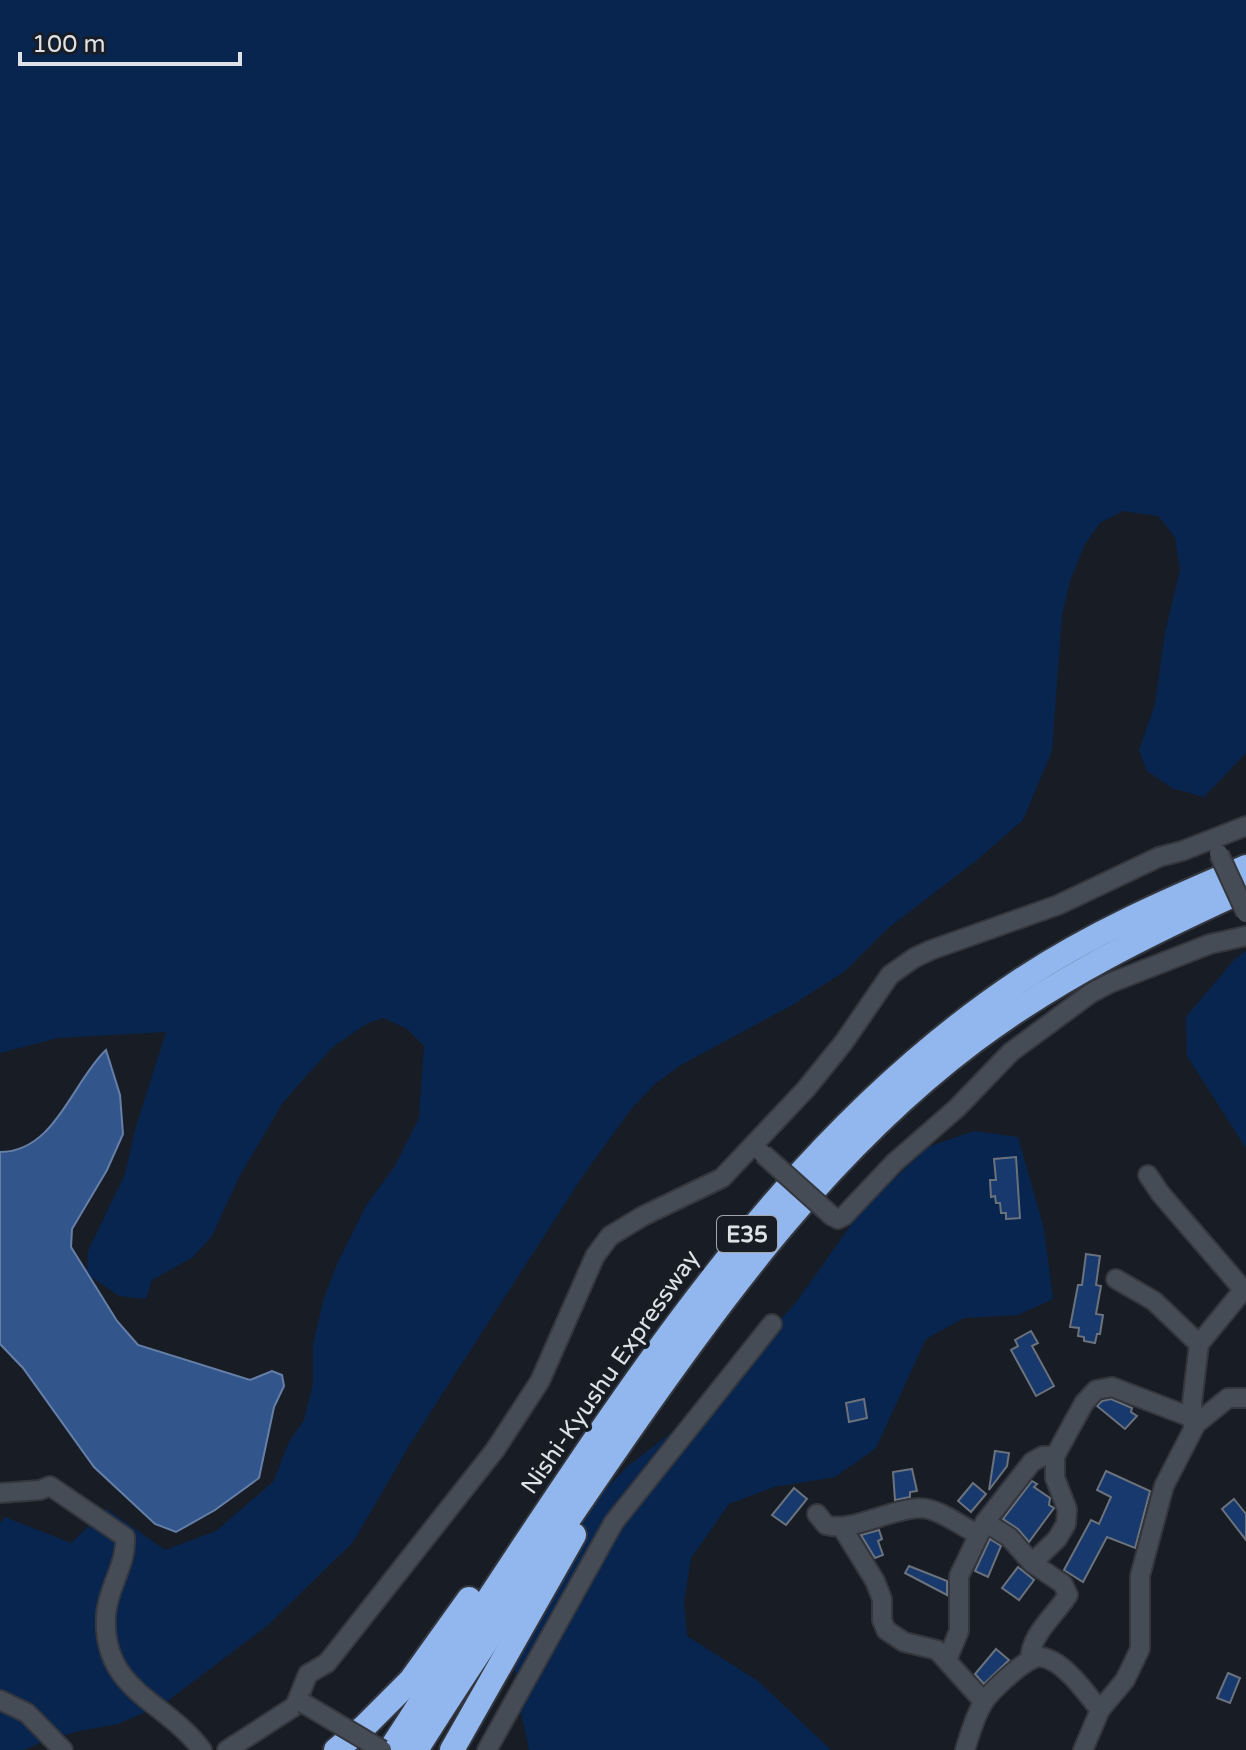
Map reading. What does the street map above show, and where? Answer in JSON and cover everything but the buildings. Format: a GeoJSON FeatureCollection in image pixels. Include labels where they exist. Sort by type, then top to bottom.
{"type":"FeatureCollection","features":[{"type":"Feature","properties":{"kind":"highway","name":"Nishi-Kyushu Expressway"},"geometry":{"type":"LineString","coordinates":[[416,1750],[622,1421],[742,1239],[837,1133],[897,1076],[960,1023],[1021,979],[1137,913],[1246,867]]}},
{"type":"Feature","properties":{"kind":"highway","name":"Nishi-Kyushu Expressway"},"geometry":{"type":"LineString","coordinates":[[390,1750],[487,1600],[622,1421],[687,1346],[793,1212],[851,1149],[910,1093],[973,1042],[1034,999],[1147,934],[1246,889]]}},
{"type":"Feature","properties":{"kind":"highway"},"geometry":{"type":"LineString","coordinates":[[336,1750],[411,1680],[530,1515],[622,1421]]}},
{"type":"Feature","properties":{"kind":"highway"},"geometry":{"type":"LineString","coordinates":[[452,1750],[526,1624],[622,1421]]}},
{"type":"Feature","properties":{"kind":"street"},"geometry":{"type":"LineString","coordinates":[[227,1750],[295,1706],[308,1674],[327,1663],[495,1450],[540,1381],[595,1256],[610,1236],[643,1216],[722,1178],[759,1150],[816,1078],[890,975],[914,958],[1058,905],[1159,857],[1215,847],[1246,826]]}},
{"type":"Feature","properties":{"kind":"street"},"geometry":{"type":"LineString","coordinates":[[1215,847],[1246,913]]}},
{"type":"Feature","properties":{"kind":"street"},"geometry":{"type":"LineString","coordinates":[[759,1150],[838,1219],[895,1162],[957,1108],[1011,1052],[1091,993],[1210,944],[1246,936]]}},
{"type":"Feature","properties":{"kind":"street"},"geometry":{"type":"LineString","coordinates":[[1083,1750],[1100,1710],[1125,1680],[1140,1649],[1140,1576],[1164,1486],[1193,1422],[1199,1344],[1240,1294],[1241,1287],[1148,1175]]}},
{"type":"Feature","properties":{"kind":"street"},"geometry":{"type":"LineString","coordinates":[[1116,1279],[1154,1301],[1199,1344]]}},
{"type":"Feature","properties":{"kind":"street"},"geometry":{"type":"LineString","coordinates":[[487,1750],[614,1522],[772,1324]]}},
{"type":"Feature","properties":{"kind":"street"},"geometry":{"type":"LineString","coordinates":[[1032,1563],[1057,1539],[1066,1524],[1067,1509],[1055,1478],[1055,1456],[1084,1403],[1096,1390],[1103,1387],[1122,1389],[1193,1422]]}},
{"type":"Feature","properties":{"kind":"street"},"geometry":{"type":"LineString","coordinates":[[1193,1422],[1228,1398],[1246,1398]]}},
{"type":"Feature","properties":{"kind":"street"},"geometry":{"type":"LineString","coordinates":[[947,1660],[959,1631],[959,1576],[981,1528],[1032,1462],[1043,1456],[1055,1456]]}},
{"type":"Feature","properties":{"kind":"street"},"geometry":{"type":"LineString","coordinates":[[0,1493],[40,1490],[50,1486],[125,1537],[126,1554],[114,1581],[106,1612],[110,1657],[144,1699],[182,1726],[202,1750]]}},
{"type":"Feature","properties":{"kind":"street"},"geometry":{"type":"LineString","coordinates":[[817,1514],[826,1525],[843,1529],[878,1515],[920,1508],[1009,1537],[1032,1563],[1063,1584],[1068,1595],[1034,1640],[1030,1660]]}},
{"type":"Feature","properties":{"kind":"street"},"geometry":{"type":"LineString","coordinates":[[843,1529],[875,1581],[882,1599],[882,1620],[886,1630],[904,1642],[937,1650],[984,1702]]}},
{"type":"Feature","properties":{"kind":"street"},"geometry":{"type":"LineString","coordinates":[[965,1750],[984,1702],[1030,1660],[1043,1657],[1071,1674],[1100,1710]]}},
{"type":"Feature","properties":{"kind":"street"},"geometry":{"type":"LineString","coordinates":[[0,1700],[27,1713],[63,1750]]}},
{"type":"Feature","properties":{"kind":"street"},"geometry":{"type":"LineString","coordinates":[[300,1700],[382,1750]]}},
{"type":"Feature","properties":{"kind":"shaded area"},"geometry":{"type":"Polygon","coordinates":[[[0,0],[1246,0],[1246,753],[1204,797],[1172,788],[1147,771],[1139,750],[1155,704],[1165,632],[1180,570],[1175,537],[1158,516],[1123,511],[1100,523],[1085,544],[1070,581],[1062,616],[1052,751],[1023,820],[977,860],[887,929],[845,971],[794,1004],[679,1066],[655,1084],[632,1108],[584,1174],[412,1441],[353,1542],[267,1626],[162,1705],[118,1724],[79,1731],[24,1750],[0,1750],[0,1523],[5,1517],[71,1543],[107,1509],[165,1550],[216,1531],[273,1482],[290,1440],[304,1420],[313,1384],[313,1345],[323,1301],[337,1264],[367,1204],[395,1166],[419,1118],[424,1046],[406,1028],[383,1018],[368,1023],[334,1046],[282,1104],[239,1177],[212,1236],[193,1257],[152,1280],[146,1299],[119,1296],[87,1274],[88,1251],[125,1174],[135,1130],[166,1032],[58,1038],[0,1053],[0,0]]]}},
{"type":"Feature","properties":{"kind":"shaded area"},"geometry":{"type":"Polygon","coordinates":[[[1246,951],[1246,1148],[1187,1056],[1186,1017],[1234,960],[1246,951]]]}},
{"type":"Feature","properties":{"kind":"shaded area"},"geometry":{"type":"Polygon","coordinates":[[[106,1050],[120,1095],[123,1134],[107,1170],[72,1229],[71,1247],[117,1321],[138,1345],[250,1380],[272,1371],[282,1375],[284,1386],[274,1407],[259,1478],[215,1510],[176,1532],[155,1524],[94,1467],[23,1368],[0,1344],[0,1152],[19,1149],[35,1141],[49,1128],[106,1050]]]}},
{"type":"Feature","properties":{"kind":"shaded area"},"geometry":{"type":"Polygon","coordinates":[[[974,1131],[1018,1137],[1044,1229],[1053,1299],[1018,1315],[964,1318],[926,1339],[876,1448],[835,1477],[774,1487],[729,1504],[691,1558],[684,1602],[687,1636],[758,1681],[831,1750],[529,1750],[516,1689],[514,1655],[579,1516],[628,1466],[680,1426],[729,1378],[797,1301],[863,1208],[928,1147],[974,1131]]]}}]}
